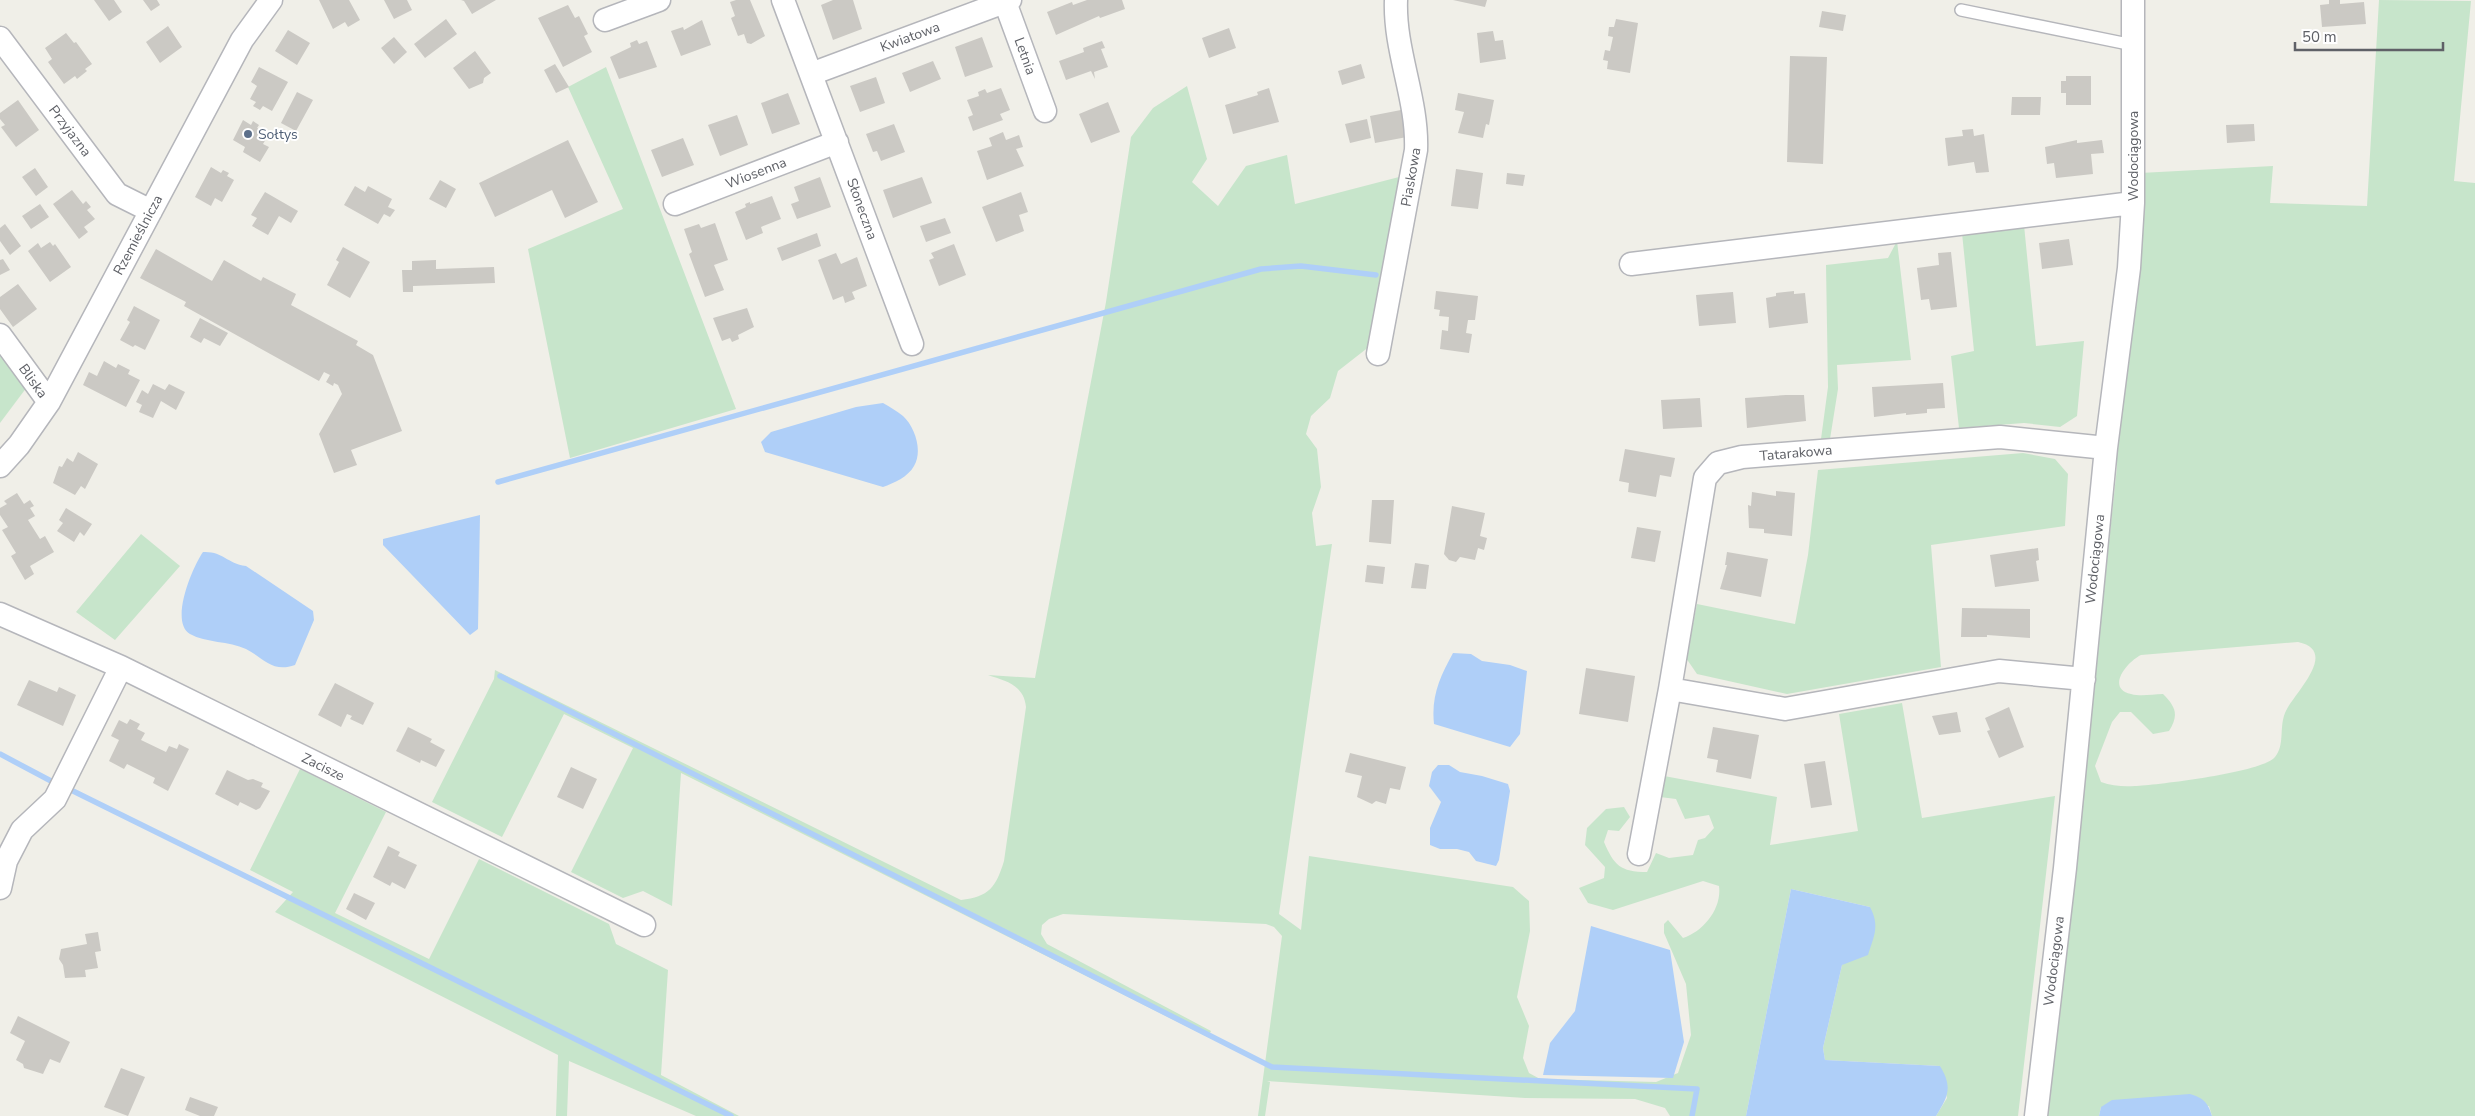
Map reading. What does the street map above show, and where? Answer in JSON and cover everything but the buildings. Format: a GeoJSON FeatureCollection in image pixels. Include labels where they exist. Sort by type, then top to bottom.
{"type":"FeatureCollection","features":[{"type":"Feature","properties":{"kind":"street","name":"Rzemieślnicza"},"geometry":{"type":"LineString","coordinates":[[0,466],[19,445],[48,402],[242,40],[271,0]]}},
{"type":"Feature","properties":{"kind":"street"},"geometry":{"type":"LineString","coordinates":[[605,20],[659,0]]}},
{"type":"Feature","properties":{"kind":"street","name":"Słoneczna"},"geometry":{"type":"LineString","coordinates":[[783,0],[912,344]]}},
{"type":"Feature","properties":{"kind":"street","name":"Piaskowa"},"geometry":{"type":"LineString","coordinates":[[1378,354],[1416,150],[1417,128],[1399,42],[1396,0]]}},
{"type":"Feature","properties":{"kind":"street","name":"Wodociągowa"},"geometry":{"type":"LineString","coordinates":[[2036,1116],[2065,868],[2106,448],[2129,268],[2133,203],[2133,0]]}},
{"type":"Feature","properties":{"kind":"street","name":"Kwiatowa"},"geometry":{"type":"LineString","coordinates":[[811,74],[1007,1]]}},
{"type":"Feature","properties":{"kind":"street","name":"Letnia"},"geometry":{"type":"LineString","coordinates":[[1007,1],[1045,111]]}},
{"type":"Feature","properties":{"kind":"street","name":"Przyjazna"},"geometry":{"type":"LineString","coordinates":[[0,38],[116,194],[151,211]]}},
{"type":"Feature","properties":{"kind":"street","name":"Wiosenna"},"geometry":{"type":"LineString","coordinates":[[675,204],[837,142]]}},
{"type":"Feature","properties":{"kind":"street"},"geometry":{"type":"LineString","coordinates":[[1631,264],[2133,203]]}},
{"type":"Feature","properties":{"kind":"street","name":"Bliska"},"geometry":{"type":"LineString","coordinates":[[0,335],[48,402]]}},
{"type":"Feature","properties":{"kind":"street","name":"Tatarakowa"},"geometry":{"type":"LineString","coordinates":[[1639,854],[1670,689],[1705,478],[1718,463],[1742,457],[2000,437],[2106,448]]}},
{"type":"Feature","properties":{"kind":"street","name":"Zacisze"},"geometry":{"type":"LineString","coordinates":[[0,614],[121,667],[644,925]]}},
{"type":"Feature","properties":{"kind":"street"},"geometry":{"type":"LineString","coordinates":[[0,888],[6,861],[22,830],[56,799],[121,667]]}},
{"type":"Feature","properties":{"kind":"street"},"geometry":{"type":"LineString","coordinates":[[1670,689],[1785,709],[1999,671],[2084,679]]}},
{"type":"Feature","properties":{"kind":"lane"},"geometry":{"type":"LineString","coordinates":[[1961,10],[2133,45]]}},
{"type":"Feature","properties":{"kind":"green space"},"geometry":{"type":"Polygon","coordinates":[[[2379,0],[2471,1],[2454,181],[2475,183],[2475,1116],[2212,1116],[2209,1106],[2101,1107],[2099,1116],[2048,1116],[2117,467],[2117,435],[2140,173],[2273,166],[2270,203],[2367,206],[2379,0]],[[2298,642],[2141,655],[2136,658],[2121,674],[2119,681],[2123,691],[2135,695],[2163,694],[2175,711],[2174,720],[2169,731],[2153,734],[2131,712],[2120,712],[2112,722],[2095,766],[2101,782],[2127,786],[2165,783],[2232,773],[2267,763],[2275,757],[2280,747],[2285,713],[2304,685],[2315,664],[2315,654],[2310,647],[2298,642]]]}},
{"type":"Feature","properties":{"kind":"green space"},"geometry":{"type":"Polygon","coordinates":[[[606,67],[736,409],[570,458],[528,249],[623,209],[568,87],[606,67]]]}},
{"type":"Feature","properties":{"kind":"green space"},"geometry":{"type":"Polygon","coordinates":[[[1187,86],[1207,159],[1192,182],[1218,206],[1246,166],[1287,155],[1295,204],[1399,177],[1370,346],[1338,371],[1330,398],[1311,416],[1306,434],[1317,449],[1321,487],[1312,513],[1316,546],[1332,544],[1279,914],[1301,930],[1309,856],[1513,887],[1529,901],[1530,931],[1517,997],[1529,1026],[1523,1058],[1529,1073],[1540,1079],[1656,1082],[1678,1073],[1691,1035],[1686,984],[1664,933],[1664,924],[1668,920],[1683,938],[1691,935],[1710,918],[1718,902],[1719,886],[1703,881],[1613,910],[1588,903],[1579,888],[1604,878],[1605,867],[1585,845],[1587,828],[1606,809],[1624,807],[1630,817],[1619,831],[1608,830],[1604,842],[1615,862],[1630,871],[1647,872],[1656,853],[1669,858],[1693,855],[1698,840],[1705,838],[1714,828],[1709,815],[1685,819],[1676,799],[1660,797],[1664,776],[1777,797],[1770,845],[1858,831],[1839,714],[1902,703],[1922,818],[2055,796],[2018,1116],[1936,1116],[1947,1098],[1940,1066],[1825,1060],[1823,1048],[1842,965],[1870,907],[1791,889],[1746,1116],[1670,1116],[1665,1108],[1635,1099],[1525,1098],[1267,1081],[1270,1082],[1265,1116],[1258,1116],[1282,936],[1274,927],[1266,924],[1063,914],[1049,919],[1042,925],[1041,934],[1047,944],[1211,1031],[1208,1037],[681,773],[672,906],[643,891],[623,898],[571,872],[633,748],[564,714],[502,837],[432,802],[494,679],[495,670],[961,900],[971,899],[990,889],[998,878],[1004,861],[1026,707],[1025,700],[1018,689],[1007,682],[988,675],[1035,678],[1106,302],[1131,137],[1153,108],[1187,86]]]}},
{"type":"Feature","properties":{"kind":"green space"},"geometry":{"type":"Polygon","coordinates":[[[2024,225],[2036,346],[2084,341],[2077,416],[2060,427],[2024,423],[1959,428],[1951,356],[1974,351],[1962,233],[2024,225]]]}},
{"type":"Feature","properties":{"kind":"green space"},"geometry":{"type":"Polygon","coordinates":[[[1897,241],[1911,360],[1837,365],[1838,389],[1830,439],[1821,439],[1828,387],[1826,265],[1888,258],[1897,241]]]}},
{"type":"Feature","properties":{"kind":"green space"},"geometry":{"type":"Polygon","coordinates":[[[0,351],[27,387],[0,423],[0,351]]]}},
{"type":"Feature","properties":{"kind":"green space"},"geometry":{"type":"Polygon","coordinates":[[[2023,453],[2055,459],[2068,474],[2065,526],[1931,545],[1941,667],[1787,694],[1697,674],[1686,658],[1697,604],[1795,624],[1808,555],[1818,470],[2023,453]]]}},
{"type":"Feature","properties":{"kind":"green space"},"geometry":{"type":"Polygon","coordinates":[[[141,534],[180,566],[115,640],[76,612],[141,534]]]}},
{"type":"Feature","properties":{"kind":"green space"},"geometry":{"type":"Polygon","coordinates":[[[300,769],[386,812],[335,913],[429,959],[479,859],[609,924],[616,944],[668,970],[661,1075],[739,1116],[696,1116],[569,1061],[567,1116],[556,1116],[558,1055],[275,912],[293,892],[250,870],[300,769]]]}},
{"type":"Feature","properties":{"kind":"water"},"geometry":{"type":"Polygon","coordinates":[[[883,403],[903,416],[911,426],[918,446],[918,453],[914,466],[908,473],[883,487],[765,452],[761,442],[771,432],[856,407],[883,403]]]}},
{"type":"Feature","properties":{"kind":"water"},"geometry":{"type":"Polygon","coordinates":[[[480,515],[478,629],[470,635],[383,545],[383,539],[480,515]]]}},
{"type":"Feature","properties":{"kind":"water"},"geometry":{"type":"Polygon","coordinates":[[[203,552],[215,553],[246,566],[313,611],[314,620],[295,665],[287,667],[274,666],[239,646],[196,637],[184,628],[182,606],[185,594],[194,569],[203,552]]]}},
{"type":"Feature","properties":{"kind":"water"},"geometry":{"type":"Polygon","coordinates":[[[1453,653],[1471,654],[1482,661],[1510,665],[1527,671],[1520,734],[1510,747],[1434,724],[1435,696],[1444,670],[1453,653]]]}},
{"type":"Feature","properties":{"kind":"water"},"geometry":{"type":"Polygon","coordinates":[[[1438,765],[1449,765],[1460,772],[1508,784],[1510,791],[1499,860],[1496,866],[1476,861],[1469,852],[1457,849],[1440,849],[1430,845],[1430,828],[1441,802],[1429,786],[1432,772],[1438,765]]]}},
{"type":"Feature","properties":{"kind":"water"},"geometry":{"type":"Polygon","coordinates":[[[1791,889],[1870,907],[1875,920],[1875,931],[1868,955],[1842,965],[1823,1048],[1825,1060],[1940,1066],[1948,1086],[1944,1103],[1936,1116],[1746,1116],[1791,889]]]}},
{"type":"Feature","properties":{"kind":"water"},"geometry":{"type":"Polygon","coordinates":[[[1591,926],[1670,950],[1684,1042],[1673,1078],[1543,1075],[1550,1043],[1575,1011],[1591,926]]]}},
{"type":"Feature","properties":{"kind":"water"},"geometry":{"type":"Polygon","coordinates":[[[2190,1094],[2204,1101],[2209,1107],[2212,1116],[2099,1116],[2101,1107],[2112,1100],[2190,1094]]]}},
{"type":"Feature","properties":{"kind":"waterway"},"geometry":{"type":"LineString","coordinates":[[498,482],[1261,269],[1301,266],[1376,275]]}},
{"type":"Feature","properties":{"kind":"waterway"},"geometry":{"type":"LineString","coordinates":[[500,676],[1272,1067],[1697,1089],[1692,1116]]}},
{"type":"Feature","properties":{"kind":"waterway"},"geometry":{"type":"LineString","coordinates":[[0,754],[51,781]]}},
{"type":"Feature","properties":{"kind":"waterway"},"geometry":{"type":"LineString","coordinates":[[71,790],[731,1116]]}},
{"type":"Feature","properties":{"kind":"place","name":"Sołtys"},"geometry":{"type":"Point","coordinates":[248,134]}}]}
